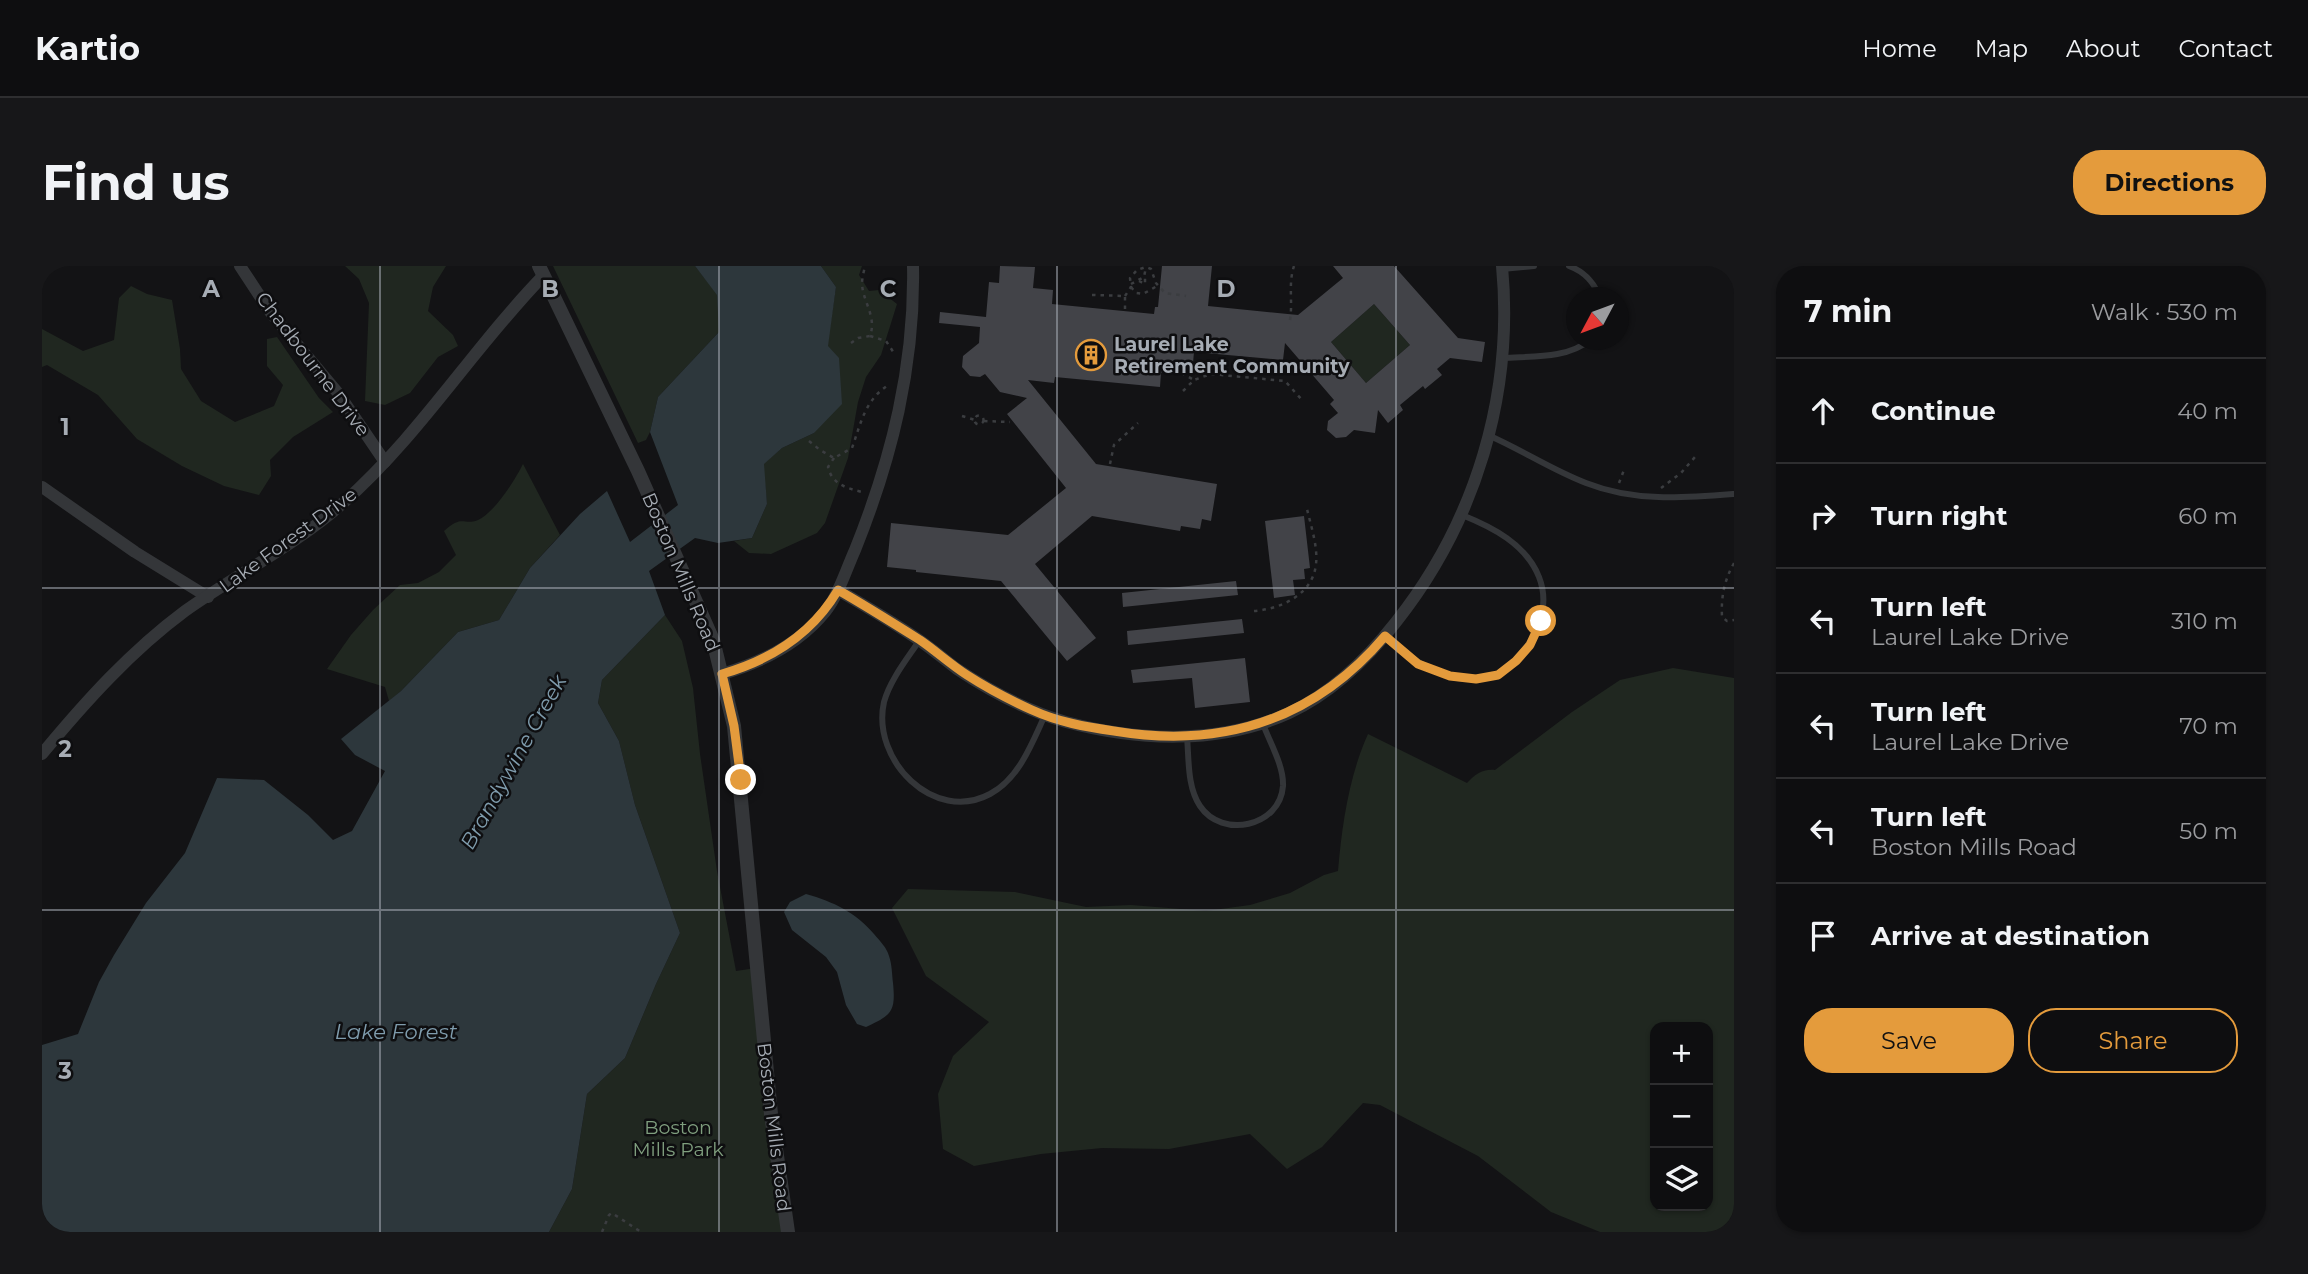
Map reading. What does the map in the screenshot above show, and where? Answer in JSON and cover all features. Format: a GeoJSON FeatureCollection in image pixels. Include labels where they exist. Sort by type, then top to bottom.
{"type":"FeatureCollection","features":[{"type":"Feature","properties":{"kind":"street","name":"Chadbourne Drive"},"geometry":{"type":"LineString","coordinates":[[240,266],[279,322],[338,393],[385,462]]}},
{"type":"Feature","properties":{"kind":"street"},"geometry":{"type":"LineString","coordinates":[[722,674],[780,650],[825,612],[838,590],[875,495],[895,430],[912,320],[913,266]]}},
{"type":"Feature","properties":{"kind":"street"},"geometry":{"type":"LineString","coordinates":[[838,590],[919,640],[969,677],[1045,715],[1092,728],[1136,735],[1187,737],[1212,735],[1262,723],[1289,713],[1334,686],[1385,636],[1426,581],[1461,515],[1490,436],[1503,358],[1502,268]]}},
{"type":"Feature","properties":{"kind":"street","name":"Lake Forest Drive"},"geometry":{"type":"LineString","coordinates":[[42,754],[86,702],[152,637],[341,506],[420,426],[541,271]]}},
{"type":"Feature","properties":{"kind":"street","name":"Boston Mills Road"},"geometry":{"type":"LineString","coordinates":[[541,271],[692,589],[713,640],[722,674],[734,726],[741,780],[766,1065],[788,1232]]}},
{"type":"Feature","properties":{"kind":"street"},"geometry":{"type":"LineString","coordinates":[[42,487],[135,552],[208,597]]}},
{"type":"Feature","properties":{"kind":"lane"},"geometry":{"type":"LineString","coordinates":[[1502,268],[1534,266]]}},
{"type":"Feature","properties":{"kind":"lane"},"geometry":{"type":"LineString","coordinates":[[1569,266],[1588,277],[1596,287]]}},
{"type":"Feature","properties":{"kind":"lane"},"geometry":{"type":"LineString","coordinates":[[1503,358],[1568,350]]}},
{"type":"Feature","properties":{"kind":"lane"},"geometry":{"type":"LineString","coordinates":[[1490,436],[1587,484],[1616,492],[1653,498],[1734,494]]}},
{"type":"Feature","properties":{"kind":"lane"},"geometry":{"type":"LineString","coordinates":[[1385,636],[1418,664],[1450,676],[1476,679],[1498,675],[1530,645],[1541,621],[1543,599],[1539,578],[1527,556],[1504,536],[1461,515]]}},
{"type":"Feature","properties":{"kind":"lane"},"geometry":{"type":"LineString","coordinates":[[919,640],[892,684],[885,700],[882,718],[891,755],[905,775],[920,789],[939,798],[954,800],[977,799],[989,795],[1015,772],[1045,715]]}},
{"type":"Feature","properties":{"kind":"lane"},"geometry":{"type":"LineString","coordinates":[[1187,737],[1192,786],[1200,806],[1219,822],[1246,825],[1269,813],[1282,791],[1281,768],[1262,723]]}},
{"type":"Feature","properties":{"kind":"path"},"geometry":{"type":"LineString","coordinates":[[865,266],[862,284],[871,318],[870,336]]}},
{"type":"Feature","properties":{"kind":"path"},"geometry":{"type":"LineString","coordinates":[[1290,320],[1290,282],[1294,266]]}},
{"type":"Feature","properties":{"kind":"path"},"geometry":{"type":"LineString","coordinates":[[1144,284],[1146,267]]}},
{"type":"Feature","properties":{"kind":"path"},"geometry":{"type":"LineString","coordinates":[[1158,285],[1143,295],[1136,293],[1130,278],[1136,270],[1152,268],[1158,285],[1165,293],[1186,296]]}},
{"type":"Feature","properties":{"kind":"path"},"geometry":{"type":"LineString","coordinates":[[1125,314],[1125,296],[1131,285],[1144,277]]}},
{"type":"Feature","properties":{"kind":"path"},"geometry":{"type":"LineString","coordinates":[[1139,281],[1151,291]]}},
{"type":"Feature","properties":{"kind":"path"},"geometry":{"type":"LineString","coordinates":[[1092,295],[1125,296]]}},
{"type":"Feature","properties":{"kind":"path"},"geometry":{"type":"LineString","coordinates":[[851,343],[858,338],[870,336],[886,341],[893,350],[905,378],[887,385],[873,396],[866,407],[852,448],[834,458],[828,467],[831,477],[842,485],[875,495]]}},
{"type":"Feature","properties":{"kind":"path"},"geometry":{"type":"LineString","coordinates":[[1174,369],[1194,380]]}},
{"type":"Feature","properties":{"kind":"path"},"geometry":{"type":"LineString","coordinates":[[1183,391],[1194,380],[1210,374],[1284,382],[1303,401]]}},
{"type":"Feature","properties":{"kind":"path"},"geometry":{"type":"LineString","coordinates":[[962,416],[975,419],[979,425],[984,421],[1010,422]]}},
{"type":"Feature","properties":{"kind":"path"},"geometry":{"type":"LineString","coordinates":[[1110,464],[1114,445],[1138,423]]}},
{"type":"Feature","properties":{"kind":"path"},"geometry":{"type":"LineString","coordinates":[[809,441],[834,458]]}},
{"type":"Feature","properties":{"kind":"path"},"geometry":{"type":"LineString","coordinates":[[1653,498],[1695,457]]}},
{"type":"Feature","properties":{"kind":"path"},"geometry":{"type":"LineString","coordinates":[[1616,492],[1624,470]]}},
{"type":"Feature","properties":{"kind":"path"},"geometry":{"type":"LineString","coordinates":[[1254,611],[1288,603],[1311,579],[1316,567],[1316,555],[1307,509]]}},
{"type":"Feature","properties":{"kind":"path"},"geometry":{"type":"LineString","coordinates":[[1734,563],[1723,589],[1721,606],[1722,617],[1727,621],[1734,620]]}},
{"type":"Feature","properties":{"kind":"path"},"geometry":{"type":"LineString","coordinates":[[601,1232],[608,1215],[612,1213],[640,1232]]}},
{"type":"Feature","properties":{"kind":"green space"},"geometry":{"type":"Polygon","coordinates":[[[345,266],[446,266],[433,287],[428,311],[453,335],[458,346],[438,357],[410,393],[385,405],[365,401],[369,303],[359,279],[345,266]]]}},
{"type":"Feature","properties":{"kind":"green space"},"geometry":{"type":"Polygon","coordinates":[[[553,266],[695,266],[718,295],[719,332],[658,397],[646,440],[638,443],[553,266]]]}},
{"type":"Feature","properties":{"kind":"green space"},"geometry":{"type":"Polygon","coordinates":[[[821,266],[862,266],[859,275],[869,291],[879,290],[897,304],[881,355],[866,377],[858,402],[848,458],[825,523],[817,533],[771,554],[749,553],[734,541],[752,538],[767,504],[763,464],[782,448],[814,433],[836,287],[821,266]]]}},
{"type":"Feature","properties":{"kind":"green space"},"geometry":{"type":"Polygon","coordinates":[[[131,286],[147,294],[172,300],[181,369],[201,401],[235,422],[274,406],[283,385],[267,366],[267,339],[277,337],[319,398],[333,412],[293,437],[270,460],[271,476],[259,495],[224,486],[182,466],[137,439],[98,395],[47,365],[42,367],[42,329],[83,351],[114,340],[119,298],[131,286]]]}},
{"type":"Feature","properties":{"kind":"green space"},"geometry":{"type":"Polygon","coordinates":[[[1374,304],[1410,345],[1366,383],[1331,342],[1374,304]]]}},
{"type":"Feature","properties":{"kind":"green space"},"geometry":{"type":"Polygon","coordinates":[[[523,464],[560,535],[530,568],[499,620],[458,632],[389,701],[385,687],[327,669],[351,635],[400,585],[418,583],[439,572],[456,555],[444,531],[455,523],[478,520],[484,516],[504,495],[523,464]]]}},
{"type":"Feature","properties":{"kind":"green space","name":"Boston Mills Park"},"geometry":{"type":"Polygon","coordinates":[[[665,615],[682,641],[693,688],[717,871],[736,971],[756,968],[788,1232],[549,1232],[572,1189],[587,1094],[625,1058],[680,933],[635,805],[619,741],[598,703],[602,680],[665,615]]]}},
{"type":"Feature","properties":{"kind":"green space"},"geometry":{"type":"Polygon","coordinates":[[[1673,668],[1734,678],[1734,1232],[1600,1232],[1551,1212],[1478,1156],[1380,1105],[1363,1103],[1322,1147],[1287,1169],[1250,1134],[1169,1149],[1102,1148],[1041,1154],[974,1166],[943,1149],[938,1094],[953,1056],[989,1022],[926,976],[892,908],[908,889],[1015,892],[1086,907],[1131,905],[1206,911],[1250,905],[1290,893],[1324,875],[1338,871],[1347,801],[1368,734],[1467,783],[1486,770],[1495,770],[1620,680],[1673,668]]]}},
{"type":"Feature","properties":{"kind":"water","name":"Lake Forest"},"geometry":{"type":"Polygon","coordinates":[[[695,266],[821,266],[836,287],[828,346],[839,358],[842,404],[814,433],[782,448],[764,464],[767,504],[752,538],[718,543],[695,538],[649,571],[665,615],[602,680],[598,703],[619,741],[635,805],[680,933],[625,1058],[587,1094],[572,1189],[549,1232],[42,1232],[42,1045],[78,1034],[99,982],[114,955],[146,903],[185,853],[217,778],[264,780],[308,815],[333,840],[352,831],[385,771],[355,755],[341,739],[401,691],[458,632],[499,620],[530,568],[580,514],[607,491],[630,542],[678,505],[650,432],[658,397],[719,332],[717,295],[695,266]]]}},
{"type":"Feature","properties":{"kind":"water"},"geometry":{"type":"Polygon","coordinates":[[[806,894],[835,904],[852,914],[867,926],[887,950],[894,1001],[886,1016],[866,1027],[857,1024],[846,1005],[837,972],[826,957],[792,930],[784,912],[790,902],[806,894]]]}},
{"type":"Feature","properties":{"kind":"building","name":"Laurel Lake Retirement Community"},"geometry":{"type":"Polygon","coordinates":[[[1000,266],[1035,267],[1033,288],[1053,290],[1052,304],[1154,314],[1155,307],[1158,307],[1162,266],[1212,266],[1208,306],[1298,315],[1343,278],[1333,266],[1394,266],[1458,338],[1485,342],[1482,362],[1450,358],[1437,369],[1442,375],[1400,405],[1403,410],[1388,423],[1378,410],[1375,433],[1354,430],[1346,437],[1336,438],[1327,430],[1328,421],[1338,413],[1330,404],[1334,400],[1285,343],[1283,360],[1194,352],[1193,363],[1173,361],[1161,373],[1160,387],[1055,377],[1054,383],[1028,380],[1096,464],[1217,484],[1211,521],[1202,519],[1200,529],[1181,526],[1180,531],[1092,516],[1035,564],[1096,638],[1067,661],[1001,581],[887,567],[891,523],[1008,535],[1066,488],[1007,414],[1027,398],[1000,392],[985,374],[980,377],[970,376],[962,367],[963,356],[979,343],[980,327],[939,323],[940,312],[986,317],[989,282],[999,283],[1000,266]],[[1374,304],[1331,342],[1366,383],[1410,345],[1374,304]]]}},
{"type":"Feature","properties":{"kind":"building"},"geometry":{"type":"Polygon","coordinates":[[[1304,516],[1310,568],[1304,569],[1305,579],[1293,580],[1295,595],[1274,598],[1265,521],[1304,516]]]}},
{"type":"Feature","properties":{"kind":"building"},"geometry":{"type":"Polygon","coordinates":[[[1236,581],[1238,595],[1123,607],[1122,593],[1236,581]]]}},
{"type":"Feature","properties":{"kind":"building"},"geometry":{"type":"Polygon","coordinates":[[[1242,619],[1244,633],[1128,645],[1127,631],[1242,619]]]}},
{"type":"Feature","properties":{"kind":"building"},"geometry":{"type":"Polygon","coordinates":[[[1245,658],[1250,702],[1195,708],[1192,678],[1133,683],[1131,670],[1245,658]]]}},
{"type":"Feature","properties":{"kind":"place","name":"Laurel Lake Retirement Community"},"geometry":{"type":"Point","coordinates":[1091,355]}},
{"type":"Feature","properties":{"kind":"route"},"geometry":{"type":"LineString","coordinates":[[741,780],[734,726],[722,674],[765,658],[800,636],[825,612],[838,590],[919,640],[969,677],[1033,710],[1051,718],[1092,728],[1154,737],[1212,735],[1253,726],[1289,713],[1334,686],[1385,636],[1418,664],[1450,676],[1476,679],[1498,675],[1530,645],[1541,621]]}},
{"type":"Feature","properties":{"kind":"water label","name":"Brandywine Creek"},"geometry":{"type":"Point","coordinates":[513,762]}}]}
